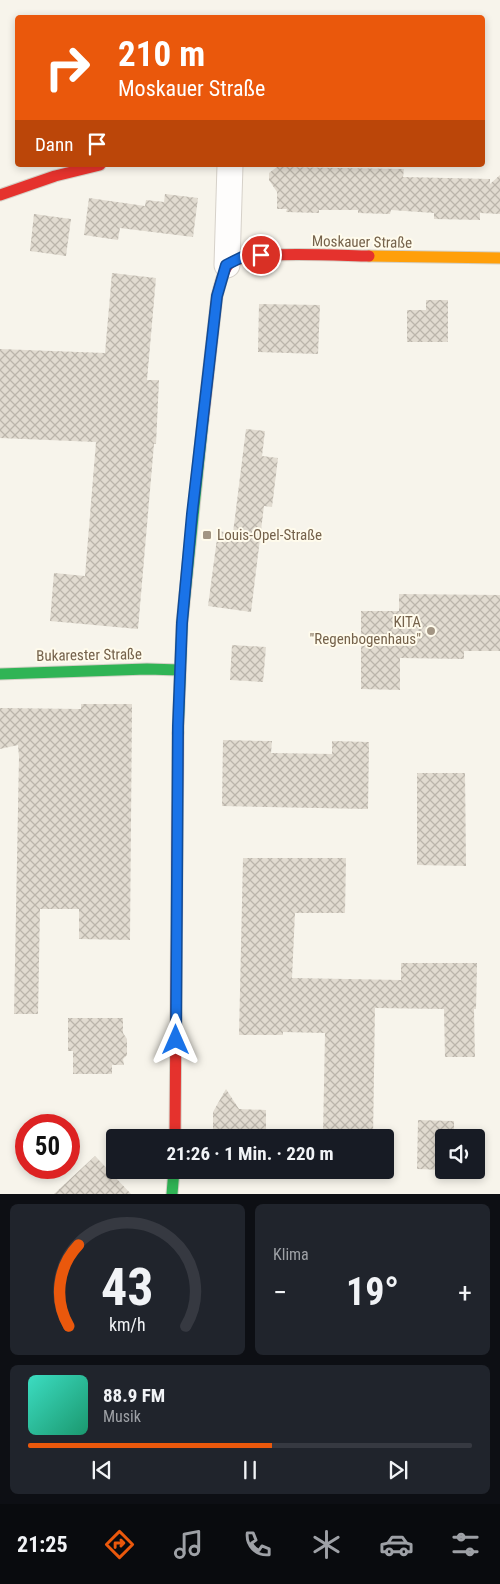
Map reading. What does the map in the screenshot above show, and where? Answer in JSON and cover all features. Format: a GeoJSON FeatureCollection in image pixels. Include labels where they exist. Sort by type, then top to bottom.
{"type":"FeatureCollection","features":[{"type":"Feature","properties":{"kind":"main road"},"geometry":{"type":"LineString","coordinates":[[0,195],[54,176],[92,167]]}},
{"type":"Feature","properties":{"kind":"main road","name":"Moskauer Straße"},"geometry":{"type":"LineString","coordinates":[[226,265],[242,257],[261,255],[500,258]]}},
{"type":"Feature","properties":{"kind":"main road"},"geometry":{"type":"LineString","coordinates":[[175,1129],[180,670],[186,574],[217,296],[226,265]]}},
{"type":"Feature","properties":{"kind":"main road","name":"Bukarester Straße"},"geometry":{"type":"LineString","coordinates":[[0,674],[8,672],[137,669],[180,670]]}},
{"type":"Feature","properties":{"kind":"main road"},"geometry":{"type":"LineString","coordinates":[[172,1194],[173,1179]]}},
{"type":"Feature","properties":{"kind":"street"},"geometry":{"type":"LineString","coordinates":[[226,265],[230,167]]}},
{"type":"Feature","properties":{"kind":"building"},"geometry":{"type":"Polygon","coordinates":[[[277,167],[404,169],[403,177],[490,179],[490,184],[500,175],[500,214],[480,213],[480,220],[434,219],[434,213],[391,210],[390,214],[358,213],[358,210],[319,210],[319,213],[286,212],[287,209],[277,209],[277,192],[269,180],[269,173],[277,167]]]}},
{"type":"Feature","properties":{"kind":"building"},"geometry":{"type":"Polygon","coordinates":[[[165,194],[198,198],[193,237],[120,228],[118,240],[84,235],[89,198],[145,206],[146,200],[164,202],[165,194]]]}},
{"type":"Feature","properties":{"kind":"building"},"geometry":{"type":"Polygon","coordinates":[[[34,214],[71,219],[66,256],[30,251],[34,214]]]}},
{"type":"Feature","properties":{"kind":"building"},"geometry":{"type":"Polygon","coordinates":[[[112,273],[156,278],[147,380],[159,380],[156,444],[154,444],[138,629],[50,621],[54,573],[85,576],[96,442],[0,438],[0,349],[105,353],[112,273]]]}},
{"type":"Feature","properties":{"kind":"building"},"geometry":{"type":"Polygon","coordinates":[[[426,300],[448,300],[448,342],[407,342],[407,310],[426,310],[426,300]]]}},
{"type":"Feature","properties":{"kind":"building"},"geometry":{"type":"Polygon","coordinates":[[[259,304],[320,305],[318,354],[258,352],[259,304]]]}},
{"type":"Feature","properties":{"kind":"building"},"geometry":{"type":"Polygon","coordinates":[[[246,429],[265,431],[262,456],[278,458],[272,507],[264,506],[251,612],[208,606],[218,531],[233,533],[246,429]]]}},
{"type":"Feature","properties":{"kind":"building","name":"KITA \"Regenbogenhaus\""},"geometry":{"type":"Polygon","coordinates":[[[399,594],[500,595],[500,651],[464,651],[464,659],[400,658],[400,690],[361,689],[361,611],[399,611],[399,594]]]}},
{"type":"Feature","properties":{"kind":"building"},"geometry":{"type":"Polygon","coordinates":[[[232,645],[266,647],[263,682],[230,680],[232,645]]]}},
{"type":"Feature","properties":{"kind":"building"},"geometry":{"type":"Polygon","coordinates":[[[81,704],[132,704],[130,940],[79,939],[79,909],[40,909],[38,1014],[14,1014],[19,757],[18,745],[0,749],[0,708],[81,709],[81,704]]]}},
{"type":"Feature","properties":{"kind":"building"},"geometry":{"type":"Polygon","coordinates":[[[223,740],[272,741],[271,753],[332,754],[332,741],[369,742],[368,809],[222,806],[223,740]]]}},
{"type":"Feature","properties":{"kind":"building"},"geometry":{"type":"Polygon","coordinates":[[[417,773],[465,773],[466,866],[417,865],[417,773]]]}},
{"type":"Feature","properties":{"kind":"building"},"geometry":{"type":"Polygon","coordinates":[[[243,858],[346,858],[345,913],[295,913],[292,978],[401,980],[401,963],[477,963],[476,1009],[474,1009],[475,1057],[445,1057],[444,1009],[375,1008],[373,1129],[323,1129],[325,1033],[283,1032],[283,1035],[239,1035],[243,858]]]}},
{"type":"Feature","properties":{"kind":"building"},"geometry":{"type":"Polygon","coordinates":[[[68,1018],[123,1018],[123,1033],[127,1039],[127,1055],[123,1059],[124,1065],[112,1065],[112,1074],[73,1074],[73,1051],[68,1051],[68,1018]]]}},
{"type":"Feature","properties":{"kind":"building"},"geometry":{"type":"Polygon","coordinates":[[[226,1089],[239,1109],[266,1110],[266,1129],[213,1129],[213,1112],[226,1089]]]}},
{"type":"Feature","properties":{"kind":"building"},"geometry":{"type":"Polygon","coordinates":[[[418,1120],[454,1121],[454,1129],[435,1129],[435,1170],[417,1169],[418,1120]]]}},
{"type":"Feature","properties":{"kind":"building"},"geometry":{"type":"Polygon","coordinates":[[[95,1156],[106,1168],[106,1179],[117,1179],[131,1194],[54,1194],[70,1179],[80,1179],[80,1170],[95,1156]]]}},
{"type":"Feature","properties":{"kind":"traffic: fast"},"geometry":{"type":"LineString","coordinates":[[178,733],[182,623],[203,420]]}},
{"type":"Feature","properties":{"kind":"traffic: fast"},"geometry":{"type":"LineString","coordinates":[[0,674],[147,669],[180,670]]}},
{"type":"Feature","properties":{"kind":"traffic: fast"},"geometry":{"type":"LineString","coordinates":[[172,1194],[173,1179]]}},
{"type":"Feature","properties":{"kind":"traffic: slow"},"geometry":{"type":"LineString","coordinates":[[369,256],[500,258]]}},
{"type":"Feature","properties":{"kind":"traffic: jam"},"geometry":{"type":"LineString","coordinates":[[0,195],[55,176],[92,167]]}},
{"type":"Feature","properties":{"kind":"traffic: jam"},"geometry":{"type":"LineString","coordinates":[[203,420],[217,296],[223,275],[229,264],[239,259],[254,256],[369,256]]}},
{"type":"Feature","properties":{"kind":"traffic: jam"},"geometry":{"type":"LineString","coordinates":[[175,1129],[178,733]]}},
{"type":"Feature","properties":{"kind":"place","name":"Louis-Opel-Straße"},"geometry":{"type":"Point","coordinates":[207,535]}},
{"type":"Feature","properties":{"kind":"place","name":"KITA \"Regenbogenhaus\""},"geometry":{"type":"Point","coordinates":[431,631]}},
{"type":"Feature","properties":{"kind":"route"},"geometry":{"type":"LineString","coordinates":[[176,1040],[179,688],[182,623],[192,514],[217,296],[226,265],[242,257],[261,255]]}}]}
